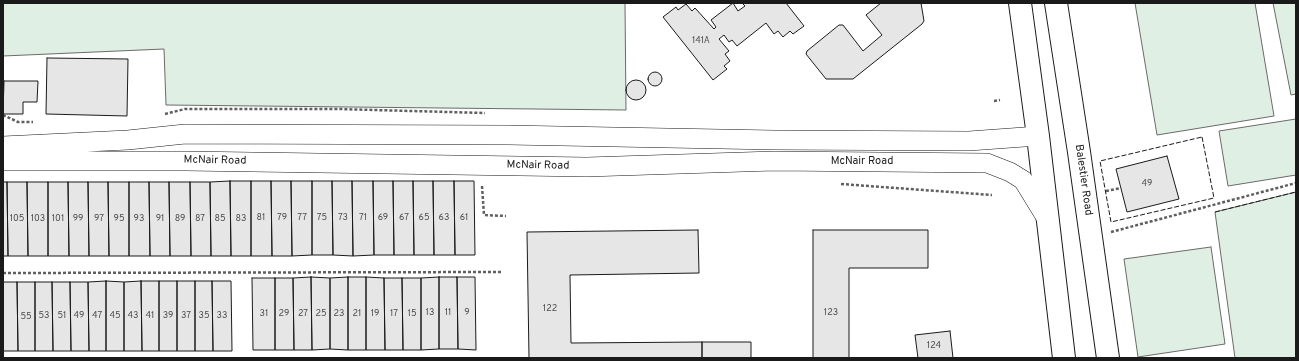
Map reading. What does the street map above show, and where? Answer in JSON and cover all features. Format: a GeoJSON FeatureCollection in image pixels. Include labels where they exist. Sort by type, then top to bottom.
{"type":"FeatureCollection","features":[{"type":"Feature","properties":{"kind":"main road"},"geometry":{"type":"LineString","coordinates":[[1020,3],[1038,136],[1064,358]]}},
{"type":"Feature","properties":{"kind":"main road","name":"Balestier Road"},"geometry":{"type":"LineString","coordinates":[[1056,3],[1108,358]]}},
{"type":"Feature","properties":{"kind":"street","name":"McNair Road"},"geometry":{"type":"LineString","coordinates":[[3,146],[128,140],[185,134],[508,135],[774,140],[962,141],[983,141],[1038,136]]}},
{"type":"Feature","properties":{"kind":"street","name":"McNair Road"},"geometry":{"type":"LineString","coordinates":[[3,161],[186,161],[588,167],[774,161],[987,163],[1010,172],[1023,180],[1048,220]]}},
{"type":"Feature","properties":{"kind":"path"},"geometry":{"type":"LineString","coordinates":[[994,101],[1000,100]]}},
{"type":"Feature","properties":{"kind":"path"},"geometry":{"type":"LineString","coordinates":[[1105,234],[1296,183]]}},
{"type":"Feature","properties":{"kind":"path"},"geometry":{"type":"LineString","coordinates":[[482,185],[484,215],[506,216]]}},
{"type":"Feature","properties":{"kind":"path"},"geometry":{"type":"LineString","coordinates":[[1103,192],[1121,188]]}},
{"type":"Feature","properties":{"kind":"path"},"geometry":{"type":"LineString","coordinates":[[3,273],[502,272]]}},
{"type":"Feature","properties":{"kind":"green space"},"geometry":{"type":"Polygon","coordinates":[[[3,3],[625,3],[626,110],[166,105],[164,49],[3,56],[3,3]]]}},
{"type":"Feature","properties":{"kind":"green space"},"geometry":{"type":"Polygon","coordinates":[[[1135,3],[1255,3],[1274,116],[1157,135],[1135,3]]]}},
{"type":"Feature","properties":{"kind":"green space"},"geometry":{"type":"Polygon","coordinates":[[[1273,3],[1296,3],[1296,94],[1291,95],[1273,3]]]}},
{"type":"Feature","properties":{"kind":"green space"},"geometry":{"type":"Polygon","coordinates":[[[1296,119],[1296,175],[1228,186],[1219,131],[1296,119]]]}},
{"type":"Feature","properties":{"kind":"green space"},"geometry":{"type":"Polygon","coordinates":[[[1296,192],[1296,358],[1235,358],[1215,212],[1296,192]]]}},
{"type":"Feature","properties":{"kind":"green space"},"geometry":{"type":"Polygon","coordinates":[[[1211,247],[1225,344],[1138,357],[1124,259],[1211,247]]]}},
{"type":"Feature","properties":{"kind":"building"},"geometry":{"type":"Polygon","coordinates":[[[733,3],[738,11],[745,6],[742,3],[786,3],[804,26],[793,34],[790,31],[783,37],[778,31],[774,34],[766,23],[737,46],[732,40],[729,42],[724,35],[719,39],[729,51],[725,54],[730,61],[724,66],[727,69],[713,80],[663,17],[676,7],[678,10],[686,4],[692,11],[695,8],[714,29],[716,27],[711,20],[733,3]]]}},
{"type":"Feature","properties":{"kind":"building"},"geometry":{"type":"Polygon","coordinates":[[[881,3],[921,3],[924,21],[853,79],[826,79],[806,54],[807,51],[839,25],[843,25],[863,51],[882,35],[866,15],[881,3]]]}},
{"type":"Feature","properties":{"kind":"building"},"geometry":{"type":"Polygon","coordinates":[[[47,58],[128,59],[127,116],[46,114],[47,58]]]}},
{"type":"Feature","properties":{"kind":"building"},"geometry":{"type":"Polygon","coordinates":[[[655,72],[660,74],[662,79],[660,84],[655,86],[650,84],[648,79],[650,74],[655,72]]]}},
{"type":"Feature","properties":{"kind":"building"},"geometry":{"type":"Polygon","coordinates":[[[636,80],[643,83],[646,90],[643,97],[636,100],[629,97],[626,90],[629,83],[636,80]]]}},
{"type":"Feature","properties":{"kind":"building"},"geometry":{"type":"Polygon","coordinates":[[[4,81],[38,81],[37,102],[23,102],[23,114],[3,114],[4,81]]]}},
{"type":"Feature","properties":{"kind":"building"},"geometry":{"type":"Polygon","coordinates":[[[1167,156],[1179,199],[1127,212],[1116,169],[1167,156]]]}},
{"type":"Feature","properties":{"kind":"building"},"geometry":{"type":"Polygon","coordinates":[[[230,181],[251,181],[251,256],[231,256],[230,181]]]}},
{"type":"Feature","properties":{"kind":"building"},"geometry":{"type":"Polygon","coordinates":[[[230,181],[231,256],[211,256],[210,182],[230,181]]]}},
{"type":"Feature","properties":{"kind":"building"},"geometry":{"type":"Polygon","coordinates":[[[251,181],[271,181],[272,256],[251,256],[251,181]]]}},
{"type":"Feature","properties":{"kind":"building"},"geometry":{"type":"Polygon","coordinates":[[[271,181],[291,181],[292,256],[272,256],[271,181]]]}},
{"type":"Feature","properties":{"kind":"building"},"geometry":{"type":"Polygon","coordinates":[[[291,181],[312,181],[312,255],[292,256],[291,181]]]}},
{"type":"Feature","properties":{"kind":"building"},"geometry":{"type":"Polygon","coordinates":[[[312,181],[332,181],[333,255],[312,255],[312,181]]]}},
{"type":"Feature","properties":{"kind":"building"},"geometry":{"type":"Polygon","coordinates":[[[332,181],[352,181],[353,256],[333,255],[332,181]]]}},
{"type":"Feature","properties":{"kind":"building"},"geometry":{"type":"Polygon","coordinates":[[[352,181],[373,181],[374,255],[353,256],[352,181]]]}},
{"type":"Feature","properties":{"kind":"building"},"geometry":{"type":"Polygon","coordinates":[[[373,181],[393,181],[394,255],[374,255],[373,181]]]}},
{"type":"Feature","properties":{"kind":"building"},"geometry":{"type":"Polygon","coordinates":[[[393,181],[413,181],[414,255],[394,255],[393,181]]]}},
{"type":"Feature","properties":{"kind":"building"},"geometry":{"type":"Polygon","coordinates":[[[413,181],[433,181],[434,255],[414,255],[413,181]]]}},
{"type":"Feature","properties":{"kind":"building"},"geometry":{"type":"Polygon","coordinates":[[[433,181],[454,181],[455,255],[434,255],[433,181]]]}},
{"type":"Feature","properties":{"kind":"building"},"geometry":{"type":"Polygon","coordinates":[[[454,181],[474,181],[475,255],[455,255],[454,181]]]}},
{"type":"Feature","properties":{"kind":"building"},"geometry":{"type":"Polygon","coordinates":[[[3,182],[7,182],[8,256],[3,256],[3,182]]]}},
{"type":"Feature","properties":{"kind":"building"},"geometry":{"type":"Polygon","coordinates":[[[7,182],[27,182],[28,256],[8,256],[7,182]]]}},
{"type":"Feature","properties":{"kind":"building"},"geometry":{"type":"Polygon","coordinates":[[[27,182],[48,182],[48,256],[28,256],[27,182]]]}},
{"type":"Feature","properties":{"kind":"building"},"geometry":{"type":"Polygon","coordinates":[[[48,182],[68,182],[69,256],[48,256],[48,182]]]}},
{"type":"Feature","properties":{"kind":"building"},"geometry":{"type":"Polygon","coordinates":[[[68,182],[88,182],[89,256],[69,256],[68,182]]]}},
{"type":"Feature","properties":{"kind":"building"},"geometry":{"type":"Polygon","coordinates":[[[88,182],[108,182],[109,256],[89,256],[88,182]]]}},
{"type":"Feature","properties":{"kind":"building"},"geometry":{"type":"Polygon","coordinates":[[[108,182],[129,182],[129,256],[109,256],[108,182]]]}},
{"type":"Feature","properties":{"kind":"building"},"geometry":{"type":"Polygon","coordinates":[[[129,182],[149,182],[150,256],[129,256],[129,182]]]}},
{"type":"Feature","properties":{"kind":"building"},"geometry":{"type":"Polygon","coordinates":[[[149,182],[169,182],[170,256],[150,256],[149,182]]]}},
{"type":"Feature","properties":{"kind":"building"},"geometry":{"type":"Polygon","coordinates":[[[169,182],[190,182],[191,256],[170,256],[169,182]]]}},
{"type":"Feature","properties":{"kind":"building"},"geometry":{"type":"Polygon","coordinates":[[[190,182],[210,182],[211,256],[191,256],[190,182]]]}},
{"type":"Feature","properties":{"kind":"building"},"geometry":{"type":"Polygon","coordinates":[[[698,230],[699,273],[570,275],[571,343],[702,342],[702,358],[529,358],[527,232],[698,230]]]}},
{"type":"Feature","properties":{"kind":"building"},"geometry":{"type":"Polygon","coordinates":[[[813,230],[928,230],[928,268],[849,268],[849,358],[813,358],[813,230]]]}},
{"type":"Feature","properties":{"kind":"building"},"geometry":{"type":"Polygon","coordinates":[[[311,277],[312,350],[294,350],[293,278],[311,277]]]}},
{"type":"Feature","properties":{"kind":"building"},"geometry":{"type":"Polygon","coordinates":[[[311,277],[330,278],[330,349],[312,350],[311,277]]]}},
{"type":"Feature","properties":{"kind":"building"},"geometry":{"type":"Polygon","coordinates":[[[348,277],[366,277],[366,350],[348,350],[348,277]]]}},
{"type":"Feature","properties":{"kind":"building"},"geometry":{"type":"Polygon","coordinates":[[[348,277],[348,350],[330,349],[330,278],[348,277]]]}},
{"type":"Feature","properties":{"kind":"building"},"geometry":{"type":"Polygon","coordinates":[[[366,277],[384,278],[385,350],[366,350],[366,277]]]}},
{"type":"Feature","properties":{"kind":"building"},"geometry":{"type":"Polygon","coordinates":[[[439,277],[457,277],[458,349],[439,349],[439,277]]]}},
{"type":"Feature","properties":{"kind":"building"},"geometry":{"type":"Polygon","coordinates":[[[439,277],[439,349],[421,350],[421,278],[439,277]]]}},
{"type":"Feature","properties":{"kind":"building"},"geometry":{"type":"Polygon","coordinates":[[[457,277],[475,277],[476,350],[458,349],[457,277]]]}},
{"type":"Feature","properties":{"kind":"building"},"geometry":{"type":"Polygon","coordinates":[[[252,278],[275,278],[275,350],[253,350],[252,278]]]}},
{"type":"Feature","properties":{"kind":"building"},"geometry":{"type":"Polygon","coordinates":[[[275,278],[293,278],[294,350],[275,350],[275,278]]]}},
{"type":"Feature","properties":{"kind":"building"},"geometry":{"type":"Polygon","coordinates":[[[384,278],[402,278],[403,350],[385,350],[384,278]]]}},
{"type":"Feature","properties":{"kind":"building"},"geometry":{"type":"Polygon","coordinates":[[[402,278],[421,278],[421,350],[403,350],[402,278]]]}},
{"type":"Feature","properties":{"kind":"building"},"geometry":{"type":"Polygon","coordinates":[[[106,281],[124,282],[124,351],[106,351],[106,281]]]}},
{"type":"Feature","properties":{"kind":"building"},"geometry":{"type":"Polygon","coordinates":[[[106,281],[106,351],[89,351],[88,282],[106,281]]]}},
{"type":"Feature","properties":{"kind":"building"},"geometry":{"type":"Polygon","coordinates":[[[141,281],[159,281],[159,351],[142,351],[141,281]]]}},
{"type":"Feature","properties":{"kind":"building"},"geometry":{"type":"Polygon","coordinates":[[[141,281],[142,351],[124,351],[124,282],[141,281]]]}},
{"type":"Feature","properties":{"kind":"building"},"geometry":{"type":"Polygon","coordinates":[[[159,281],[177,281],[177,351],[159,351],[159,281]]]}},
{"type":"Feature","properties":{"kind":"building"},"geometry":{"type":"Polygon","coordinates":[[[177,281],[195,281],[195,351],[177,351],[177,281]]]}},
{"type":"Feature","properties":{"kind":"building"},"geometry":{"type":"Polygon","coordinates":[[[195,281],[212,281],[213,351],[195,351],[195,281]]]}},
{"type":"Feature","properties":{"kind":"building"},"geometry":{"type":"Polygon","coordinates":[[[212,281],[231,281],[232,351],[213,351],[212,281]]]}},
{"type":"Feature","properties":{"kind":"building"},"geometry":{"type":"Polygon","coordinates":[[[3,282],[17,282],[18,351],[3,351],[3,282]]]}},
{"type":"Feature","properties":{"kind":"building"},"geometry":{"type":"Polygon","coordinates":[[[17,282],[35,282],[35,351],[18,351],[17,282]]]}},
{"type":"Feature","properties":{"kind":"building"},"geometry":{"type":"Polygon","coordinates":[[[35,282],[52,282],[53,351],[35,351],[35,282]]]}},
{"type":"Feature","properties":{"kind":"building"},"geometry":{"type":"Polygon","coordinates":[[[52,282],[70,282],[71,351],[53,351],[52,282]]]}},
{"type":"Feature","properties":{"kind":"building"},"geometry":{"type":"Polygon","coordinates":[[[70,282],[88,282],[89,351],[71,351],[70,282]]]}},
{"type":"Feature","properties":{"kind":"building"},"geometry":{"type":"Polygon","coordinates":[[[950,331],[953,358],[918,358],[915,335],[950,331]]]}},
{"type":"Feature","properties":{"kind":"building"},"geometry":{"type":"Polygon","coordinates":[[[702,342],[751,342],[751,358],[702,358],[702,342]]]}},
{"type":"Feature","properties":{"kind":"fence"},"geometry":{"type":"LineString","coordinates":[[1202,137],[1214,198],[1111,222],[1100,161],[1202,137]]}},
{"type":"Feature","properties":{"kind":"fence"},"geometry":{"type":"LineString","coordinates":[[1215,212],[1296,192]]}}]}
